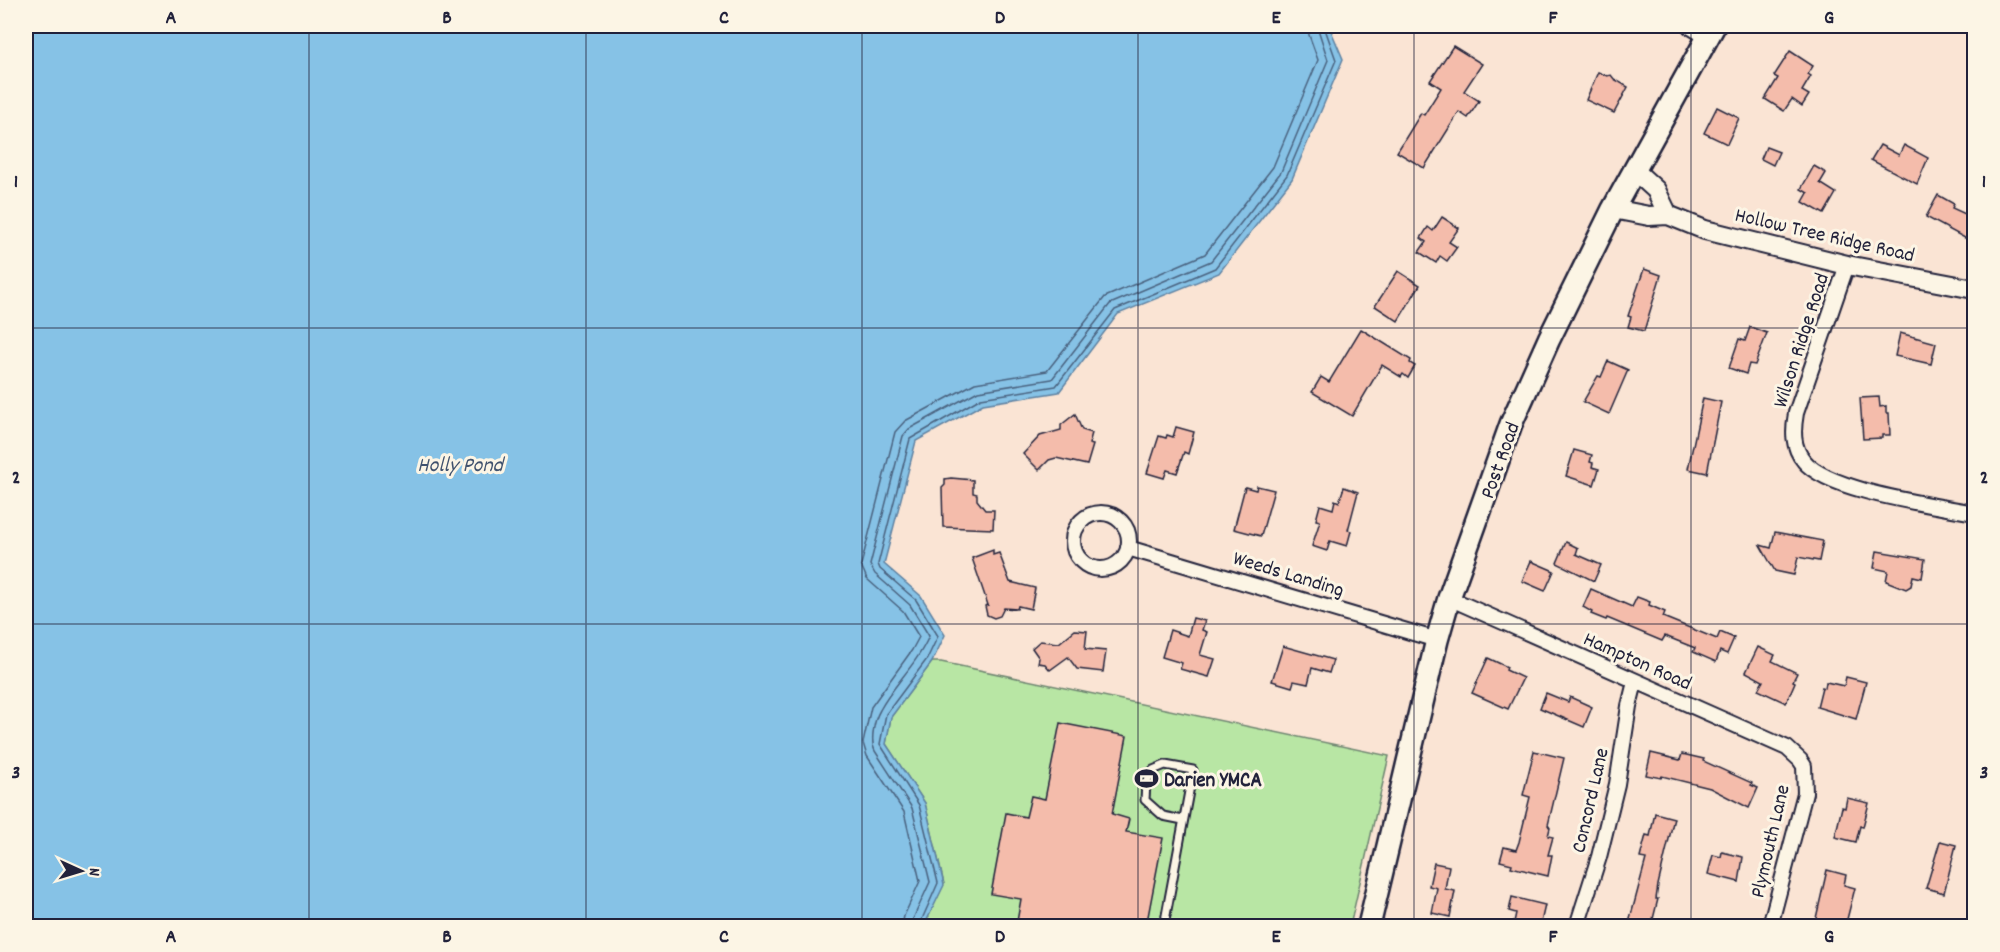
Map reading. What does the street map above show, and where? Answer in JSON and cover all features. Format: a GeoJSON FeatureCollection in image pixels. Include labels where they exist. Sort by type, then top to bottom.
{"type":"FeatureCollection","features":[{"type":"Feature","properties":{"kind":"main road","name":"Post Road"},"geometry":{"type":"LineString","coordinates":[[1369,927],[1437,640],[1449,598],[1511,424],[1549,339],[1613,208],[1711,31]]}},
{"type":"Feature","properties":{"kind":"main road"},"geometry":{"type":"LineString","coordinates":[[1634,171],[1656,190],[1668,215]]}},
{"type":"Feature","properties":{"kind":"main road","name":"Hollow Tree Ridge Road"},"geometry":{"type":"LineString","coordinates":[[1613,208],[1649,216],[1668,215],[1705,230],[1847,265],[1974,289]]}},
{"type":"Feature","properties":{"kind":"street"},"geometry":{"type":"LineString","coordinates":[[1689,26],[1711,31]]}},
{"type":"Feature","properties":{"kind":"street","name":"Wilson Ridge Road"},"geometry":{"type":"LineString","coordinates":[[1847,265],[1796,413],[1793,430],[1796,448],[1805,463],[1839,483],[1878,495],[1974,513]]}},
{"type":"Feature","properties":{"kind":"street"},"geometry":{"type":"LineString","coordinates":[[1093,513],[1112,514],[1126,528],[1129,538],[1128,548],[1118,564],[1099,569],[1089,567],[1075,554],[1072,544],[1073,534],[1077,525],[1093,513]]}},
{"type":"Feature","properties":{"kind":"street","name":"Weeds Landing"},"geometry":{"type":"LineString","coordinates":[[1128,548],[1437,640]]}},
{"type":"Feature","properties":{"kind":"street","name":"Hampton Road"},"geometry":{"type":"LineString","coordinates":[[1449,598],[1787,748],[1804,766]]}},
{"type":"Feature","properties":{"kind":"street","name":"Concord Lane"},"geometry":{"type":"LineString","coordinates":[[1577,927],[1599,857],[1617,784],[1635,682]]}},
{"type":"Feature","properties":{"kind":"street","name":"Plymouth Lane"},"geometry":{"type":"LineString","coordinates":[[1770,927],[1805,793],[1804,766]]}},
{"type":"Feature","properties":{"kind":"lane"},"geometry":{"type":"LineString","coordinates":[[1164,927],[1193,770],[1165,765],[1153,770],[1146,783],[1145,800],[1162,816],[1183,820]]}},
{"type":"Feature","properties":{"kind":"green space","name":"Darien YMCA"},"geometry":{"type":"Polygon","coordinates":[[[932,662],[941,662],[1389,756],[1350,926],[924,926],[944,884],[925,803],[886,744],[891,717],[932,662]]]}},
{"type":"Feature","properties":{"kind":"water","name":"Holly Pond"},"geometry":{"type":"Polygon","coordinates":[[[26,26],[1329,26],[1343,59],[1292,179],[1219,273],[1118,314],[1059,392],[983,404],[916,441],[884,564],[921,596],[945,635],[932,662],[891,717],[886,744],[925,803],[944,885],[924,926],[26,926],[26,26]]]}},
{"type":"Feature","properties":{"kind":"building"},"geometry":{"type":"Polygon","coordinates":[[[1453,46],[1482,64],[1464,91],[1479,101],[1468,118],[1459,112],[1424,168],[1397,152],[1421,113],[1424,115],[1441,88],[1430,81],[1453,46]]]}},
{"type":"Feature","properties":{"kind":"building"},"geometry":{"type":"Polygon","coordinates":[[[1790,51],[1813,66],[1808,74],[1811,76],[1802,91],[1809,95],[1802,106],[1792,99],[1784,111],[1765,99],[1778,78],[1774,76],[1790,51]]]}},
{"type":"Feature","properties":{"kind":"building"},"geometry":{"type":"Polygon","coordinates":[[[1598,72],[1607,76],[1611,75],[1628,87],[1614,113],[1586,100],[1598,72]]]}},
{"type":"Feature","properties":{"kind":"building"},"geometry":{"type":"Polygon","coordinates":[[[1717,107],[1739,118],[1727,144],[1704,133],[1717,107]]]}},
{"type":"Feature","properties":{"kind":"building"},"geometry":{"type":"Polygon","coordinates":[[[1880,145],[1899,155],[1904,145],[1928,158],[1917,184],[1871,160],[1880,145]]]}},
{"type":"Feature","properties":{"kind":"building"},"geometry":{"type":"Polygon","coordinates":[[[1766,147],[1779,152],[1773,165],[1761,159],[1766,147]]]}},
{"type":"Feature","properties":{"kind":"building"},"geometry":{"type":"Polygon","coordinates":[[[1814,166],[1826,173],[1820,183],[1836,193],[1824,214],[1803,202],[1808,193],[1801,189],[1814,166]]]}},
{"type":"Feature","properties":{"kind":"building"},"geometry":{"type":"Polygon","coordinates":[[[1938,195],[1954,204],[1952,208],[1974,218],[1974,243],[1926,217],[1938,195]]]}},
{"type":"Feature","properties":{"kind":"building"},"geometry":{"type":"Polygon","coordinates":[[[1442,217],[1459,228],[1449,242],[1457,247],[1447,261],[1440,256],[1436,263],[1419,252],[1426,242],[1421,238],[1428,227],[1433,231],[1442,217]]]}},
{"type":"Feature","properties":{"kind":"building"},"geometry":{"type":"Polygon","coordinates":[[[1644,269],[1661,275],[1644,331],[1628,327],[1631,317],[1628,316],[1644,269]]]}},
{"type":"Feature","properties":{"kind":"building"},"geometry":{"type":"Polygon","coordinates":[[[1398,271],[1420,285],[1398,321],[1375,306],[1398,271]]]}},
{"type":"Feature","properties":{"kind":"building"},"geometry":{"type":"Polygon","coordinates":[[[1750,327],[1767,333],[1755,365],[1749,364],[1746,374],[1729,368],[1739,339],[1745,341],[1750,327]]]}},
{"type":"Feature","properties":{"kind":"building"},"geometry":{"type":"Polygon","coordinates":[[[1361,329],[1411,360],[1410,363],[1415,366],[1408,378],[1403,374],[1401,377],[1382,365],[1352,416],[1312,392],[1321,377],[1329,382],[1361,329]]]}},
{"type":"Feature","properties":{"kind":"building"},"geometry":{"type":"Polygon","coordinates":[[[1900,333],[1936,343],[1931,364],[1895,356],[1900,333]]]}},
{"type":"Feature","properties":{"kind":"building"},"geometry":{"type":"Polygon","coordinates":[[[1608,361],[1628,370],[1609,414],[1583,402],[1598,376],[1601,377],[1608,361]]]}},
{"type":"Feature","properties":{"kind":"building"},"geometry":{"type":"Polygon","coordinates":[[[1879,397],[1880,407],[1886,406],[1886,413],[1889,413],[1890,435],[1863,439],[1860,398],[1879,397]]]}},
{"type":"Feature","properties":{"kind":"building"},"geometry":{"type":"Polygon","coordinates":[[[1703,398],[1721,402],[1707,473],[1688,469],[1703,398]]]}},
{"type":"Feature","properties":{"kind":"building"},"geometry":{"type":"Polygon","coordinates":[[[1075,414],[1082,430],[1092,433],[1089,444],[1093,445],[1087,465],[1056,458],[1049,460],[1039,470],[1023,454],[1040,436],[1061,430],[1061,425],[1075,414]]]}},
{"type":"Feature","properties":{"kind":"building"},"geometry":{"type":"Polygon","coordinates":[[[1176,427],[1194,432],[1188,454],[1184,452],[1177,473],[1167,470],[1164,478],[1147,473],[1159,436],[1173,437],[1176,427]]]}},
{"type":"Feature","properties":{"kind":"building"},"geometry":{"type":"Polygon","coordinates":[[[1574,450],[1592,455],[1590,462],[1593,463],[1592,467],[1599,469],[1594,485],[1566,476],[1574,450]]]}},
{"type":"Feature","properties":{"kind":"building"},"geometry":{"type":"Polygon","coordinates":[[[945,479],[973,480],[973,493],[977,494],[977,500],[985,510],[994,510],[993,529],[943,527],[942,488],[945,485],[945,479]]]}},
{"type":"Feature","properties":{"kind":"building"},"geometry":{"type":"Polygon","coordinates":[[[1257,486],[1274,490],[1261,536],[1234,529],[1245,487],[1256,490],[1257,486]]]}},
{"type":"Feature","properties":{"kind":"building"},"geometry":{"type":"Polygon","coordinates":[[[1344,487],[1358,492],[1348,530],[1351,531],[1347,546],[1330,541],[1327,551],[1312,546],[1320,521],[1316,520],[1320,505],[1333,509],[1335,500],[1339,502],[1344,487]]]}},
{"type":"Feature","properties":{"kind":"building"},"geometry":{"type":"Polygon","coordinates":[[[1775,532],[1823,541],[1819,561],[1798,557],[1794,575],[1775,571],[1760,545],[1771,548],[1775,532]]]}},
{"type":"Feature","properties":{"kind":"building"},"geometry":{"type":"Polygon","coordinates":[[[1566,542],[1578,548],[1576,554],[1601,565],[1594,581],[1557,563],[1566,542]]]}},
{"type":"Feature","properties":{"kind":"building"},"geometry":{"type":"Polygon","coordinates":[[[993,550],[993,555],[999,553],[1010,582],[1035,588],[1031,609],[1018,606],[1017,609],[1004,608],[1000,616],[994,618],[987,615],[985,606],[988,605],[972,558],[993,550]]]}},
{"type":"Feature","properties":{"kind":"building"},"geometry":{"type":"Polygon","coordinates":[[[1877,551],[1925,559],[1922,578],[1913,576],[1911,586],[1906,589],[1886,581],[1888,571],[1874,568],[1877,551]]]}},
{"type":"Feature","properties":{"kind":"building"},"geometry":{"type":"Polygon","coordinates":[[[1531,561],[1554,571],[1545,591],[1522,581],[1531,561]]]}},
{"type":"Feature","properties":{"kind":"building"},"geometry":{"type":"Polygon","coordinates":[[[1591,589],[1632,607],[1637,597],[1665,612],[1663,617],[1717,639],[1720,632],[1734,638],[1727,654],[1720,651],[1716,662],[1693,652],[1695,648],[1665,636],[1662,641],[1607,618],[1606,620],[1591,614],[1592,612],[1583,607],[1591,589]]]}},
{"type":"Feature","properties":{"kind":"building"},"geometry":{"type":"Polygon","coordinates":[[[1193,618],[1205,621],[1202,630],[1207,632],[1200,655],[1215,659],[1209,677],[1180,669],[1182,663],[1162,657],[1170,630],[1188,636],[1193,618]]]}},
{"type":"Feature","properties":{"kind":"building"},"geometry":{"type":"Polygon","coordinates":[[[1075,630],[1087,631],[1085,649],[1106,651],[1103,672],[1077,669],[1068,657],[1050,670],[1045,664],[1038,663],[1039,658],[1032,648],[1040,641],[1059,643],[1075,630]]]}},
{"type":"Feature","properties":{"kind":"building"},"geometry":{"type":"Polygon","coordinates":[[[1283,646],[1333,660],[1329,673],[1312,668],[1308,684],[1294,681],[1292,687],[1272,681],[1283,646]]]}},
{"type":"Feature","properties":{"kind":"building"},"geometry":{"type":"Polygon","coordinates":[[[1758,647],[1775,655],[1772,661],[1797,673],[1786,703],[1758,690],[1763,681],[1746,672],[1758,647]]]}},
{"type":"Feature","properties":{"kind":"building"},"geometry":{"type":"Polygon","coordinates":[[[1488,658],[1523,678],[1508,709],[1472,693],[1488,658]]]}},
{"type":"Feature","properties":{"kind":"building"},"geometry":{"type":"Polygon","coordinates":[[[1846,677],[1866,682],[1856,719],[1817,707],[1822,687],[1825,688],[1826,682],[1844,686],[1846,677]]]}},
{"type":"Feature","properties":{"kind":"building"},"geometry":{"type":"Polygon","coordinates":[[[1546,693],[1568,702],[1570,697],[1592,707],[1584,727],[1540,708],[1546,693]]]}},
{"type":"Feature","properties":{"kind":"building"},"geometry":{"type":"Polygon","coordinates":[[[1060,723],[1127,736],[1112,814],[1129,819],[1126,832],[1163,838],[1146,927],[1016,927],[1021,899],[991,894],[1006,813],[1026,817],[1031,796],[1045,799],[1060,723]]]}},
{"type":"Feature","properties":{"kind":"building"},"geometry":{"type":"Polygon","coordinates":[[[1534,751],[1564,758],[1548,825],[1550,828],[1548,836],[1553,837],[1548,855],[1552,855],[1548,876],[1511,867],[1512,864],[1500,861],[1504,847],[1516,850],[1519,842],[1530,797],[1523,795],[1534,751]]]}},
{"type":"Feature","properties":{"kind":"building"},"geometry":{"type":"Polygon","coordinates":[[[1651,753],[1680,760],[1682,754],[1704,759],[1703,761],[1752,783],[1751,785],[1758,788],[1749,808],[1710,788],[1662,776],[1661,778],[1646,775],[1651,753]]]}},
{"type":"Feature","properties":{"kind":"building"},"geometry":{"type":"Polygon","coordinates":[[[1847,798],[1869,803],[1863,827],[1860,826],[1856,842],[1835,837],[1842,807],[1845,808],[1847,798]]]}},
{"type":"Feature","properties":{"kind":"building"},"geometry":{"type":"Polygon","coordinates":[[[1655,813],[1674,818],[1658,885],[1656,899],[1658,899],[1651,927],[1642,927],[1629,923],[1646,859],[1640,858],[1646,835],[1650,836],[1655,813]]]}},
{"type":"Feature","properties":{"kind":"building"},"geometry":{"type":"Polygon","coordinates":[[[1940,841],[1956,845],[1944,893],[1926,888],[1940,841]]]}},
{"type":"Feature","properties":{"kind":"building"},"geometry":{"type":"Polygon","coordinates":[[[1722,852],[1743,857],[1739,882],[1708,874],[1713,855],[1721,857],[1722,852]]]}},
{"type":"Feature","properties":{"kind":"building"},"geometry":{"type":"Polygon","coordinates":[[[1434,863],[1449,866],[1445,889],[1455,891],[1450,917],[1432,913],[1437,888],[1429,886],[1434,863]]]}},
{"type":"Feature","properties":{"kind":"building"},"geometry":{"type":"Polygon","coordinates":[[[1827,870],[1846,875],[1844,885],[1855,888],[1845,927],[1814,927],[1827,870]]]}},
{"type":"Feature","properties":{"kind":"building"},"geometry":{"type":"Polygon","coordinates":[[[1512,897],[1545,905],[1540,927],[1513,927],[1516,913],[1509,911],[1512,897]]]}},
{"type":"Feature","properties":{"kind":"place","name":"Darien YMCA"},"geometry":{"type":"Point","coordinates":[1146,779]}}]}
